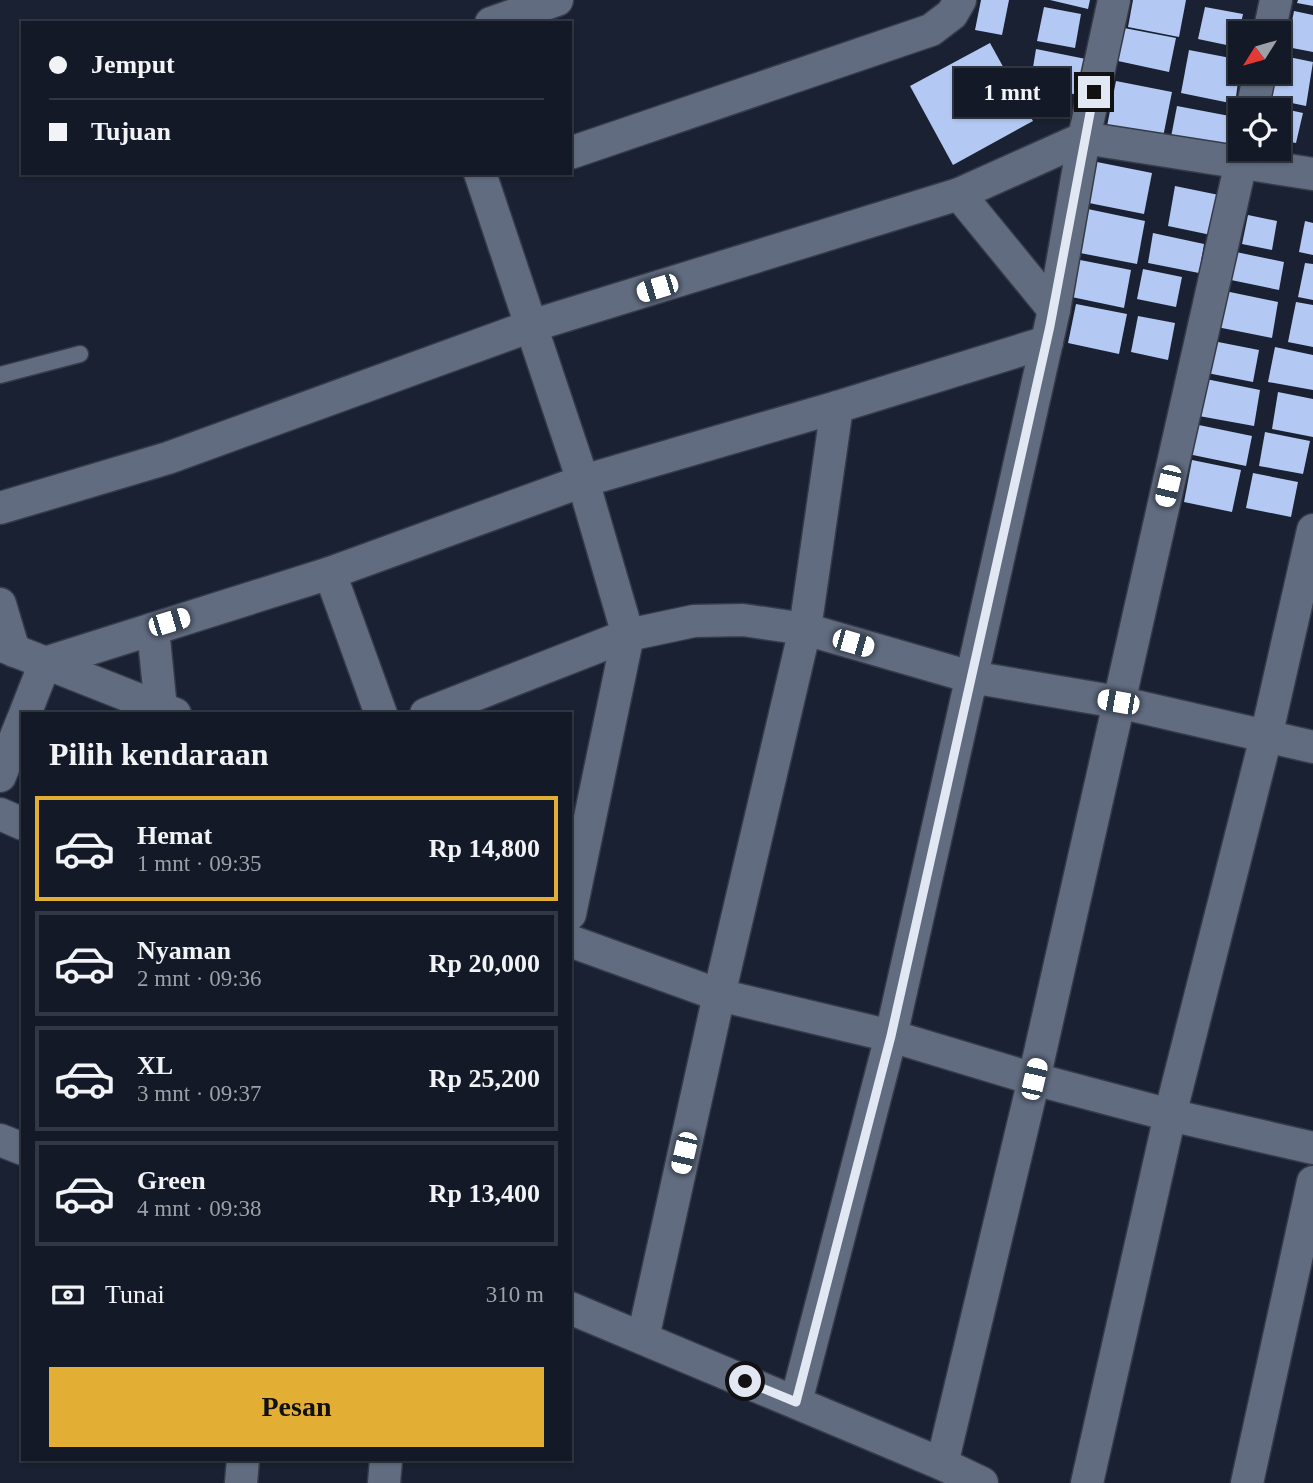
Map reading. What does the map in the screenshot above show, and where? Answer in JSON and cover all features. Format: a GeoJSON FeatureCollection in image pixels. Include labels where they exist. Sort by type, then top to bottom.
{"type":"FeatureCollection","features":[{"type":"Feature","properties":{"kind":"street"},"geometry":{"type":"LineString","coordinates":[[491,15],[557,0]]}},
{"type":"Feature","properties":{"kind":"street"},"geometry":{"type":"LineString","coordinates":[[572,152],[930,30],[952,14],[960,0]]}},
{"type":"Feature","properties":{"kind":"street"},"geometry":{"type":"LineString","coordinates":[[796,1402],[891,1036],[1054,310],[1084,138],[1114,0]]}},
{"type":"Feature","properties":{"kind":"street"},"geometry":{"type":"LineString","coordinates":[[1272,21],[1276,0]]}},
{"type":"Feature","properties":{"kind":"street"},"geometry":{"type":"LineString","coordinates":[[0,508],[168,458],[531,326],[959,194],[1084,138],[1228,153]]}},
{"type":"Feature","properties":{"kind":"street"},"geometry":{"type":"LineString","coordinates":[[942,1464],[1034,1079],[1242,161]]}},
{"type":"Feature","properties":{"kind":"street"},"geometry":{"type":"LineString","coordinates":[[1265,161],[1313,174]]}},
{"type":"Feature","properties":{"kind":"street"},"geometry":{"type":"LineString","coordinates":[[491,176],[531,326],[583,481],[628,635],[576,860],[572,896]]}},
{"type":"Feature","properties":{"kind":"street"},"geometry":{"type":"LineString","coordinates":[[959,194],[1054,310]]}},
{"type":"Feature","properties":{"kind":"street"},"geometry":{"type":"LineString","coordinates":[[45,663],[330,573],[583,481],[1047,342]]}},
{"type":"Feature","properties":{"kind":"street"},"geometry":{"type":"LineString","coordinates":[[643,1338],[719,995],[805,629],[837,407]]}},
{"type":"Feature","properties":{"kind":"street"},"geometry":{"type":"LineString","coordinates":[[1087,1483],[1170,1115],[1266,737],[1313,530]]}},
{"type":"Feature","properties":{"kind":"street"},"geometry":{"type":"LineString","coordinates":[[330,573],[379,712]]}},
{"type":"Feature","properties":{"kind":"street"},"geometry":{"type":"LineString","coordinates":[[0,604],[7,648],[168,711]]}},
{"type":"Feature","properties":{"kind":"street"},"geometry":{"type":"LineString","coordinates":[[431,712],[628,635],[711,620],[743,620],[805,629],[971,677],[1118,702],[1313,747]]}},
{"type":"Feature","properties":{"kind":"street"},"geometry":{"type":"LineString","coordinates":[[153,629],[168,711]]}},
{"type":"Feature","properties":{"kind":"street"},"geometry":{"type":"LineString","coordinates":[[26,712],[45,663]]}},
{"type":"Feature","properties":{"kind":"street"},"geometry":{"type":"LineString","coordinates":[[0,776],[21,724]]}},
{"type":"Feature","properties":{"kind":"street"},"geometry":{"type":"LineString","coordinates":[[0,814],[21,823]]}},
{"type":"Feature","properties":{"kind":"street"},"geometry":{"type":"LineString","coordinates":[[572,942],[719,995],[891,1036],[1034,1079],[1170,1115],[1313,1148]]}},
{"type":"Feature","properties":{"kind":"street"},"geometry":{"type":"LineString","coordinates":[[0,1140],[21,1148]]}},
{"type":"Feature","properties":{"kind":"street"},"geometry":{"type":"LineString","coordinates":[[1247,1483],[1313,1182]]}},
{"type":"Feature","properties":{"kind":"street"},"geometry":{"type":"LineString","coordinates":[[572,1309],[982,1483]]}},
{"type":"Feature","properties":{"kind":"street"},"geometry":{"type":"LineString","coordinates":[[241,1483],[243,1461]]}},
{"type":"Feature","properties":{"kind":"street"},"geometry":{"type":"LineString","coordinates":[[384,1483],[386,1461]]}},
{"type":"Feature","properties":{"kind":"lane"},"geometry":{"type":"LineString","coordinates":[[0,375],[80,354]]}},
{"type":"Feature","properties":{"kind":"building"},"geometry":{"type":"Polygon","coordinates":[[[981,0],[1009,0],[1002,35],[975,30],[981,0]]]}},
{"type":"Feature","properties":{"kind":"building"},"geometry":{"type":"Polygon","coordinates":[[[1050,0],[1090,0],[1088,9],[1050,0]]]}},
{"type":"Feature","properties":{"kind":"building"},"geometry":{"type":"Polygon","coordinates":[[[1133,0],[1186,0],[1179,37],[1128,27],[1133,0]]]}},
{"type":"Feature","properties":{"kind":"building"},"geometry":{"type":"Polygon","coordinates":[[[1298,0],[1313,0],[1313,6],[1297,3],[1298,0]]]}},
{"type":"Feature","properties":{"kind":"building"},"geometry":{"type":"Polygon","coordinates":[[[1044,7],[1081,14],[1075,48],[1037,41],[1044,7]]]}},
{"type":"Feature","properties":{"kind":"building"},"geometry":{"type":"Polygon","coordinates":[[[1205,7],[1243,14],[1242,21],[1228,21],[1228,45],[1198,39],[1205,7]]]}},
{"type":"Feature","properties":{"kind":"building"},"geometry":{"type":"Polygon","coordinates":[[[1294,11],[1313,15],[1313,52],[1292,48],[1294,11]]]}},
{"type":"Feature","properties":{"kind":"building"},"geometry":{"type":"Polygon","coordinates":[[[1124,28],[1176,38],[1169,72],[1118,61],[1124,28]]]}},
{"type":"Feature","properties":{"kind":"building"},"geometry":{"type":"Polygon","coordinates":[[[990,43],[1033,121],[953,165],[910,86],[990,43]]]}},
{"type":"Feature","properties":{"kind":"building"},"geometry":{"type":"Polygon","coordinates":[[[1036,49],[1086,59],[1079,95],[1030,86],[1036,49]]]}},
{"type":"Feature","properties":{"kind":"building"},"geometry":{"type":"Polygon","coordinates":[[[1189,50],[1228,58],[1228,84],[1238,84],[1236,98],[1228,98],[1228,103],[1181,93],[1189,50]]]}},
{"type":"Feature","properties":{"kind":"building"},"geometry":{"type":"Polygon","coordinates":[[[1292,58],[1313,62],[1306,106],[1291,103],[1291,98],[1268,98],[1271,84],[1292,84],[1292,58]]]}},
{"type":"Feature","properties":{"kind":"building"},"geometry":{"type":"Polygon","coordinates":[[[1116,81],[1172,92],[1163,137],[1107,126],[1116,81]]]}},
{"type":"Feature","properties":{"kind":"building"},"geometry":{"type":"Polygon","coordinates":[[[1177,106],[1228,116],[1228,148],[1171,137],[1177,106]]]}},
{"type":"Feature","properties":{"kind":"building"},"geometry":{"type":"Polygon","coordinates":[[[1291,110],[1303,113],[1296,143],[1291,142],[1291,110]]]}},
{"type":"Feature","properties":{"kind":"building"},"geometry":{"type":"Polygon","coordinates":[[[1097,162],[1152,173],[1144,214],[1089,203],[1097,162]]]}},
{"type":"Feature","properties":{"kind":"building"},"geometry":{"type":"Polygon","coordinates":[[[1175,186],[1219,195],[1211,235],[1168,226],[1175,186]]]}},
{"type":"Feature","properties":{"kind":"building"},"geometry":{"type":"Polygon","coordinates":[[[1083,208],[1145,221],[1137,264],[1075,252],[1083,208]]]}},
{"type":"Feature","properties":{"kind":"building"},"geometry":{"type":"Polygon","coordinates":[[[1248,215],[1277,221],[1272,250],[1242,244],[1248,215]]]}},
{"type":"Feature","properties":{"kind":"building"},"geometry":{"type":"Polygon","coordinates":[[[1305,221],[1313,223],[1313,255],[1299,252],[1305,221]]]}},
{"type":"Feature","properties":{"kind":"building"},"geometry":{"type":"Polygon","coordinates":[[[1153,233],[1204,244],[1199,273],[1148,263],[1153,233]]]}},
{"type":"Feature","properties":{"kind":"building"},"geometry":{"type":"Polygon","coordinates":[[[1236,252],[1284,262],[1279,290],[1231,280],[1236,252]]]}},
{"type":"Feature","properties":{"kind":"building"},"geometry":{"type":"Polygon","coordinates":[[[1075,259],[1131,270],[1124,308],[1067,296],[1075,259]]]}},
{"type":"Feature","properties":{"kind":"building"},"geometry":{"type":"Polygon","coordinates":[[[1305,263],[1313,264],[1313,300],[1298,297],[1305,263]]]}},
{"type":"Feature","properties":{"kind":"building"},"geometry":{"type":"Polygon","coordinates":[[[1143,269],[1182,277],[1176,307],[1137,299],[1143,269]]]}},
{"type":"Feature","properties":{"kind":"building"},"geometry":{"type":"Polygon","coordinates":[[[1225,291],[1278,302],[1272,338],[1217,327],[1225,291]]]}},
{"type":"Feature","properties":{"kind":"building"},"geometry":{"type":"Polygon","coordinates":[[[1296,302],[1313,305],[1313,347],[1288,342],[1296,302]]]}},
{"type":"Feature","properties":{"kind":"building"},"geometry":{"type":"Polygon","coordinates":[[[1076,304],[1127,314],[1119,354],[1068,343],[1076,304]]]}},
{"type":"Feature","properties":{"kind":"building"},"geometry":{"type":"Polygon","coordinates":[[[1138,316],[1175,323],[1168,360],[1131,352],[1138,316]]]}},
{"type":"Feature","properties":{"kind":"building"},"geometry":{"type":"Polygon","coordinates":[[[1208,340],[1259,350],[1253,382],[1202,372],[1208,340]]]}},
{"type":"Feature","properties":{"kind":"building"},"geometry":{"type":"Polygon","coordinates":[[[1275,347],[1313,355],[1313,390],[1268,382],[1275,347]]]}},
{"type":"Feature","properties":{"kind":"building"},"geometry":{"type":"Polygon","coordinates":[[[1206,379],[1260,390],[1254,426],[1199,416],[1206,379]]]}},
{"type":"Feature","properties":{"kind":"building"},"geometry":{"type":"Polygon","coordinates":[[[1278,392],[1313,399],[1313,437],[1272,429],[1278,392]]]}},
{"type":"Feature","properties":{"kind":"building"},"geometry":{"type":"Polygon","coordinates":[[[1194,424],[1252,436],[1246,466],[1188,454],[1194,424]]]}},
{"type":"Feature","properties":{"kind":"building"},"geometry":{"type":"Polygon","coordinates":[[[1265,432],[1310,441],[1303,474],[1259,466],[1265,432]]]}},
{"type":"Feature","properties":{"kind":"building"},"geometry":{"type":"Polygon","coordinates":[[[1192,460],[1241,470],[1232,512],[1184,502],[1192,460]]]}},
{"type":"Feature","properties":{"kind":"building"},"geometry":{"type":"Polygon","coordinates":[[[1253,473],[1298,482],[1291,517],[1246,508],[1253,473]]]}},
{"type":"Feature","properties":{"kind":"route"},"geometry":{"type":"LineString","coordinates":[[745,1381],[796,1402],[891,1036],[1050,326],[1094,92]]}}]}
